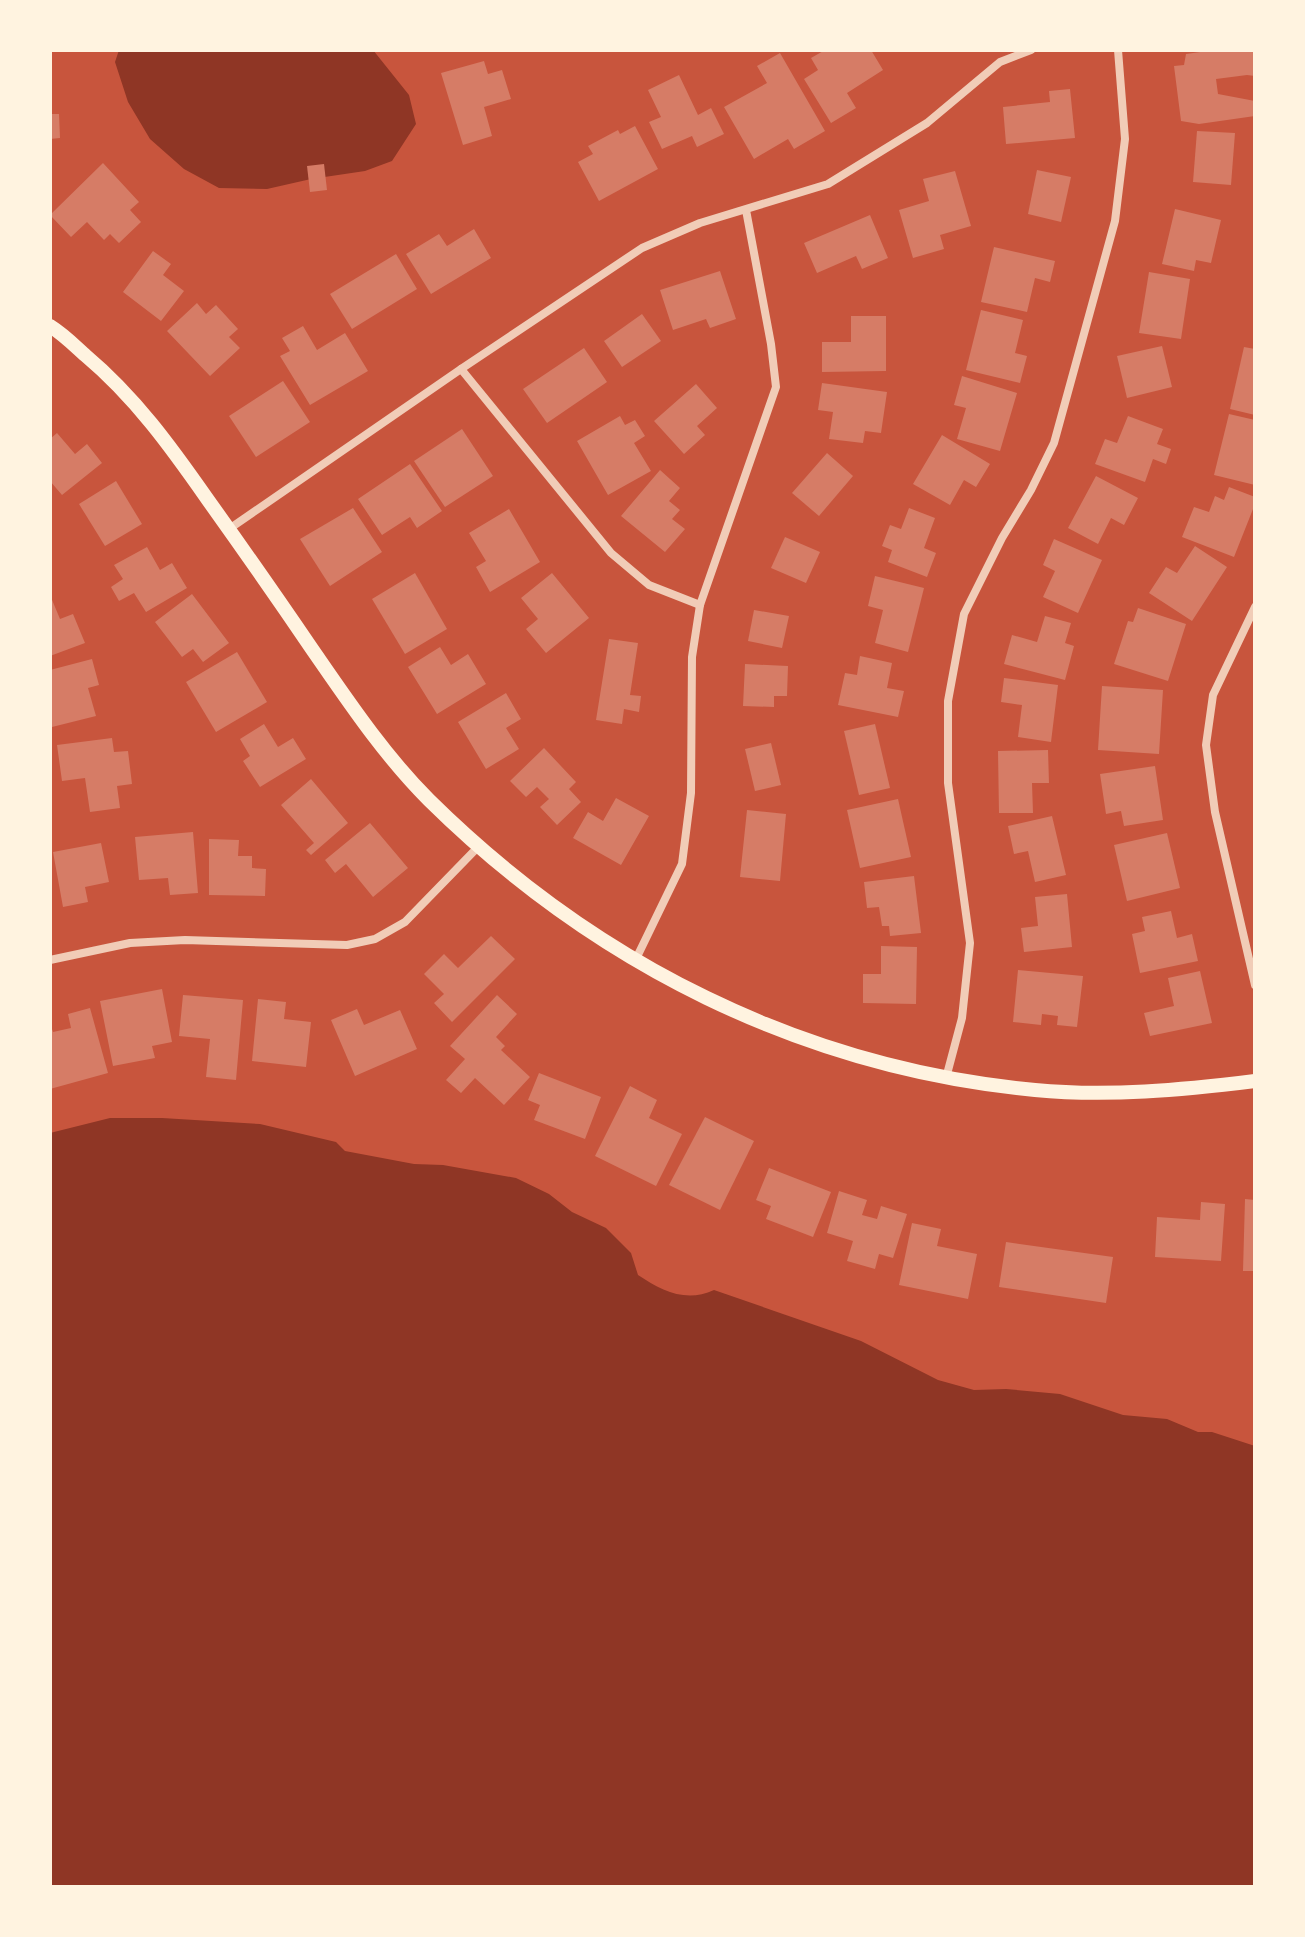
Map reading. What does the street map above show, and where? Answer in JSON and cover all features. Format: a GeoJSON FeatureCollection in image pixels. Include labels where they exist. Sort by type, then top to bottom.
{"type":"FeatureCollection","features":[{"type":"Feature","properties":{"kind":"main road"},"geometry":{"type":"LineString","coordinates":[[50,326],[109,374],[154,423],[386,750],[427,798],[479,846],[580,925],[635,961],[723,1007],[785,1033],[877,1062],[946,1078],[1037,1091],[1122,1093],[1255,1081]]}},
{"type":"Feature","properties":{"kind":"street"},"geometry":{"type":"LineString","coordinates":[[229,529],[642,248],[700,223],[828,184],[927,123],[1000,62],[1031,50]]}},
{"type":"Feature","properties":{"kind":"street"},"geometry":{"type":"LineString","coordinates":[[946,1078],[962,1018],[970,943],[948,783],[948,701],[964,614],[1054,443],[1115,221],[1125,139],[1118,50]]}},
{"type":"Feature","properties":{"kind":"street"},"geometry":{"type":"LineString","coordinates":[[635,961],[682,864],[691,793],[692,657],[700,605],[776,387],[746,210]]}},
{"type":"Feature","properties":{"kind":"street"},"geometry":{"type":"LineString","coordinates":[[461,369],[611,553],[649,585],[700,605]]}},
{"type":"Feature","properties":{"kind":"street"},"geometry":{"type":"LineString","coordinates":[[1255,607],[1213,695],[1206,745],[1215,812],[1255,985]]}},
{"type":"Feature","properties":{"kind":"street"},"geometry":{"type":"LineString","coordinates":[[50,960],[130,943],[185,940],[347,945],[375,939],[405,922],[479,846]]}},
{"type":"Feature","properties":{"kind":"shaded area"},"geometry":{"type":"Polygon","coordinates":[[[119,50],[373,50],[409,95],[416,124],[392,161],[365,171],[267,189],[219,188],[184,169],[150,139],[128,102],[115,62],[119,50]]]}},
{"type":"Feature","properties":{"kind":"shaded area"},"geometry":{"type":"Polygon","coordinates":[[[110,1118],[260,1124],[336,1142],[345,1151],[516,1178],[549,1194],[572,1212],[606,1228],[631,1253],[638,1275],[665,1290],[694,1295],[714,1290],[861,1341],[938,1380],[974,1390],[1006,1389],[1060,1394],[1123,1415],[1167,1419],[1198,1432],[1212,1432],[1255,1446],[1255,1887],[50,1887],[50,1133],[110,1118]]]}},
{"type":"Feature","properties":{"kind":"building"},"geometry":{"type":"Polygon","coordinates":[[[825,50],[871,50],[883,70],[847,93],[856,108],[831,123],[804,79],[818,70],[811,58],[825,50]]]}},
{"type":"Feature","properties":{"kind":"building"},"geometry":{"type":"Polygon","coordinates":[[[1255,50],[1255,76],[1216,79],[1218,94],[1255,101],[1255,116],[1199,124],[1181,121],[1174,66],[1184,65],[1186,54],[1255,50]]]}},
{"type":"Feature","properties":{"kind":"building"},"geometry":{"type":"Polygon","coordinates":[[[780,53],[825,131],[794,149],[788,139],[754,159],[724,107],[767,83],[757,66],[780,53]]]}},
{"type":"Feature","properties":{"kind":"building"},"geometry":{"type":"Polygon","coordinates":[[[484,61],[488,74],[502,70],[511,99],[484,107],[492,136],[463,145],[441,73],[484,61]]]}},
{"type":"Feature","properties":{"kind":"building"},"geometry":{"type":"Polygon","coordinates":[[[679,75],[698,115],[711,108],[724,134],[697,147],[692,136],[662,149],[649,122],[661,117],[648,90],[679,75]]]}},
{"type":"Feature","properties":{"kind":"building"},"geometry":{"type":"Polygon","coordinates":[[[1070,89],[1075,138],[1006,144],[1003,107],[1050,102],[1049,91],[1070,89]]]}},
{"type":"Feature","properties":{"kind":"building"},"geometry":{"type":"Polygon","coordinates":[[[50,114],[59,114],[60,138],[50,139],[50,114]]]}},
{"type":"Feature","properties":{"kind":"building"},"geometry":{"type":"Polygon","coordinates":[[[635,126],[658,169],[599,201],[578,162],[593,154],[588,146],[618,130],[620,134],[635,126]]]}},
{"type":"Feature","properties":{"kind":"building"},"geometry":{"type":"Polygon","coordinates":[[[1197,131],[1235,133],[1231,185],[1193,182],[1197,131]]]}},
{"type":"Feature","properties":{"kind":"building"},"geometry":{"type":"Polygon","coordinates":[[[103,163],[139,202],[130,210],[141,222],[119,243],[110,234],[104,240],[87,222],[71,237],[50,215],[103,163]]]}},
{"type":"Feature","properties":{"kind":"building"},"geometry":{"type":"Polygon","coordinates":[[[324,164],[327,190],[310,192],[307,166],[324,164]]]}},
{"type":"Feature","properties":{"kind":"building"},"geometry":{"type":"Polygon","coordinates":[[[1037,170],[1071,177],[1061,222],[1028,214],[1037,170]]]}},
{"type":"Feature","properties":{"kind":"building"},"geometry":{"type":"Polygon","coordinates":[[[955,171],[971,226],[940,235],[944,249],[913,258],[899,210],[929,201],[923,179],[955,171]]]}},
{"type":"Feature","properties":{"kind":"building"},"geometry":{"type":"Polygon","coordinates":[[[1175,209],[1221,220],[1211,263],[1196,260],[1194,271],[1162,264],[1175,209]]]}},
{"type":"Feature","properties":{"kind":"building"},"geometry":{"type":"Polygon","coordinates":[[[870,215],[888,258],[862,269],[856,256],[817,273],[804,243],[870,215]]]}},
{"type":"Feature","properties":{"kind":"building"},"geometry":{"type":"Polygon","coordinates":[[[474,229],[491,258],[431,294],[406,254],[439,234],[447,246],[474,229]]]}},
{"type":"Feature","properties":{"kind":"building"},"geometry":{"type":"Polygon","coordinates":[[[994,247],[1055,261],[1050,282],[1035,278],[1027,312],[981,302],[994,247]]]}},
{"type":"Feature","properties":{"kind":"building"},"geometry":{"type":"Polygon","coordinates":[[[153,251],[171,264],[163,275],[184,291],[161,321],[123,292],[153,251]]]}},
{"type":"Feature","properties":{"kind":"building"},"geometry":{"type":"Polygon","coordinates":[[[396,254],[417,289],[352,329],[330,294],[396,254]]]}},
{"type":"Feature","properties":{"kind":"building"},"geometry":{"type":"Polygon","coordinates":[[[720,271],[736,319],[710,328],[706,319],[673,330],[660,290],[720,271]]]}},
{"type":"Feature","properties":{"kind":"building"},"geometry":{"type":"Polygon","coordinates":[[[1149,272],[1190,279],[1181,339],[1139,333],[1149,272]]]}},
{"type":"Feature","properties":{"kind":"building"},"geometry":{"type":"Polygon","coordinates":[[[197,303],[206,314],[216,305],[238,329],[229,337],[240,348],[210,376],[167,331],[197,303]]]}},
{"type":"Feature","properties":{"kind":"building"},"geometry":{"type":"Polygon","coordinates":[[[981,310],[1023,320],[1015,353],[1027,356],[1020,383],[966,370],[981,310]]]}},
{"type":"Feature","properties":{"kind":"building"},"geometry":{"type":"Polygon","coordinates":[[[642,314],[661,341],[622,367],[604,341],[642,314]]]}},
{"type":"Feature","properties":{"kind":"building"},"geometry":{"type":"Polygon","coordinates":[[[851,316],[886,316],[886,371],[822,372],[822,342],[851,342],[851,316]]]}},
{"type":"Feature","properties":{"kind":"building"},"geometry":{"type":"Polygon","coordinates":[[[303,326],[317,350],[345,333],[368,371],[310,405],[280,356],[290,351],[282,338],[303,326]]]}},
{"type":"Feature","properties":{"kind":"building"},"geometry":{"type":"Polygon","coordinates":[[[1162,346],[1172,387],[1127,398],[1117,356],[1162,346]]]}},
{"type":"Feature","properties":{"kind":"building"},"geometry":{"type":"Polygon","coordinates":[[[1244,347],[1255,349],[1255,415],[1230,409],[1244,347]]]}},
{"type":"Feature","properties":{"kind":"building"},"geometry":{"type":"Polygon","coordinates":[[[584,348],[607,382],[547,423],[523,389],[584,348]]]}},
{"type":"Feature","properties":{"kind":"building"},"geometry":{"type":"Polygon","coordinates":[[[962,376],[1017,393],[1000,451],[957,439],[966,408],[954,405],[962,376]]]}},
{"type":"Feature","properties":{"kind":"building"},"geometry":{"type":"Polygon","coordinates":[[[283,381],[310,422],[256,457],[229,416],[283,381]]]}},
{"type":"Feature","properties":{"kind":"building"},"geometry":{"type":"Polygon","coordinates":[[[822,383],[887,392],[881,433],[865,431],[863,443],[829,439],[833,412],[818,410],[822,383]]]}},
{"type":"Feature","properties":{"kind":"building"},"geometry":{"type":"Polygon","coordinates":[[[696,384],[717,408],[697,426],[705,435],[684,454],[654,421],[696,384]]]}},
{"type":"Feature","properties":{"kind":"building"},"geometry":{"type":"Polygon","coordinates":[[[1229,414],[1255,420],[1255,485],[1214,475],[1229,414]]]}},
{"type":"Feature","properties":{"kind":"building"},"geometry":{"type":"Polygon","coordinates":[[[620,416],[625,425],[635,420],[645,436],[634,443],[651,471],[608,495],[577,441],[620,416]]]}},
{"type":"Feature","properties":{"kind":"building"},"geometry":{"type":"Polygon","coordinates":[[[1128,416],[1163,429],[1157,444],[1171,449],[1166,464],[1153,459],[1145,482],[1095,464],[1105,439],[1117,443],[1128,416]]]}},
{"type":"Feature","properties":{"kind":"building"},"geometry":{"type":"Polygon","coordinates":[[[462,429],[493,476],[445,507],[414,461],[462,429]]]}},
{"type":"Feature","properties":{"kind":"building"},"geometry":{"type":"Polygon","coordinates":[[[57,433],[75,454],[87,444],[102,463],[62,495],[50,481],[50,439],[57,433]]]}},
{"type":"Feature","properties":{"kind":"building"},"geometry":{"type":"Polygon","coordinates":[[[942,435],[990,464],[976,487],[964,480],[950,505],[913,484],[942,435]]]}},
{"type":"Feature","properties":{"kind":"building"},"geometry":{"type":"Polygon","coordinates":[[[827,453],[853,476],[819,516],[792,493],[827,453]]]}},
{"type":"Feature","properties":{"kind":"building"},"geometry":{"type":"Polygon","coordinates":[[[410,464],[442,511],[417,528],[410,517],[382,535],[358,499],[410,464]]]}},
{"type":"Feature","properties":{"kind":"building"},"geometry":{"type":"Polygon","coordinates":[[[660,470],[680,488],[669,501],[680,510],[672,519],[685,529],[665,552],[621,516],[660,470]]]}},
{"type":"Feature","properties":{"kind":"building"},"geometry":{"type":"Polygon","coordinates":[[[1096,476],[1138,498],[1124,525],[1111,518],[1098,544],[1068,528],[1096,476]]]}},
{"type":"Feature","properties":{"kind":"building"},"geometry":{"type":"Polygon","coordinates":[[[116,481],[142,524],[105,546],[79,504],[116,481]]]}},
{"type":"Feature","properties":{"kind":"building"},"geometry":{"type":"Polygon","coordinates":[[[1229,487],[1255,497],[1234,557],[1182,537],[1194,507],[1209,512],[1215,496],[1224,500],[1229,487]]]}},
{"type":"Feature","properties":{"kind":"building"},"geometry":{"type":"Polygon","coordinates":[[[353,508],[382,552],[330,586],[300,539],[353,508]]]}},
{"type":"Feature","properties":{"kind":"building"},"geometry":{"type":"Polygon","coordinates":[[[909,508],[935,518],[924,548],[936,553],[927,577],[888,562],[892,550],[882,546],[890,525],[901,529],[909,508]]]}},
{"type":"Feature","properties":{"kind":"building"},"geometry":{"type":"Polygon","coordinates":[[[509,509],[540,562],[490,592],[476,567],[486,561],[469,533],[509,509]]]}},
{"type":"Feature","properties":{"kind":"building"},"geometry":{"type":"Polygon","coordinates":[[[785,537],[820,552],[806,583],[771,568],[785,537]]]}},
{"type":"Feature","properties":{"kind":"building"},"geometry":{"type":"Polygon","coordinates":[[[1054,539],[1102,560],[1078,613],[1043,597],[1055,571],[1043,565],[1054,539]]]}},
{"type":"Feature","properties":{"kind":"building"},"geometry":{"type":"Polygon","coordinates":[[[1195,546],[1227,567],[1192,621],[1149,593],[1166,567],[1177,573],[1195,546]]]}},
{"type":"Feature","properties":{"kind":"building"},"geometry":{"type":"Polygon","coordinates":[[[147,547],[160,570],[172,563],[187,588],[146,612],[134,593],[119,601],[111,587],[123,579],[114,565],[147,547]]]}},
{"type":"Feature","properties":{"kind":"building"},"geometry":{"type":"Polygon","coordinates":[[[415,573],[447,629],[405,654],[372,599],[415,573]]]}},
{"type":"Feature","properties":{"kind":"building"},"geometry":{"type":"Polygon","coordinates":[[[552,573],[589,618],[546,653],[526,629],[538,619],[521,598],[552,573]]]}},
{"type":"Feature","properties":{"kind":"building"},"geometry":{"type":"Polygon","coordinates":[[[875,576],[924,588],[908,652],[875,643],[883,610],[868,606],[875,576]]]}},
{"type":"Feature","properties":{"kind":"building"},"geometry":{"type":"Polygon","coordinates":[[[192,594],[229,643],[203,662],[193,649],[182,657],[155,622],[192,594]]]}},
{"type":"Feature","properties":{"kind":"building"},"geometry":{"type":"Polygon","coordinates":[[[50,595],[60,619],[73,614],[85,643],[50,656],[50,595]]]}},
{"type":"Feature","properties":{"kind":"building"},"geometry":{"type":"Polygon","coordinates":[[[1138,608],[1186,624],[1168,681],[1114,664],[1128,621],[1133,622],[1138,608]]]}},
{"type":"Feature","properties":{"kind":"building"},"geometry":{"type":"Polygon","coordinates":[[[754,610],[789,616],[782,648],[748,641],[754,610]]]}},
{"type":"Feature","properties":{"kind":"building"},"geometry":{"type":"Polygon","coordinates":[[[1045,616],[1071,623],[1065,643],[1074,646],[1065,680],[1004,664],[1012,635],[1037,642],[1045,616]]]}},
{"type":"Feature","properties":{"kind":"building"},"geometry":{"type":"Polygon","coordinates":[[[609,639],[638,643],[630,695],[641,696],[639,712],[624,709],[622,724],[596,720],[609,639]]]}},
{"type":"Feature","properties":{"kind":"building"},"geometry":{"type":"Polygon","coordinates":[[[440,647],[451,665],[468,654],[486,684],[437,714],[408,667],[440,647]]]}},
{"type":"Feature","properties":{"kind":"building"},"geometry":{"type":"Polygon","coordinates":[[[237,652],[267,702],[216,732],[186,682],[237,652]]]}},
{"type":"Feature","properties":{"kind":"building"},"geometry":{"type":"Polygon","coordinates":[[[860,656],[892,663],[887,688],[904,691],[898,717],[838,705],[845,673],[857,675],[860,656]]]}},
{"type":"Feature","properties":{"kind":"building"},"geometry":{"type":"Polygon","coordinates":[[[92,659],[99,685],[88,688],[96,716],[52,727],[50,670],[92,659]]]}},
{"type":"Feature","properties":{"kind":"building"},"geometry":{"type":"Polygon","coordinates":[[[745,664],[788,666],[787,696],[774,696],[774,707],[743,706],[745,664]]]}},
{"type":"Feature","properties":{"kind":"building"},"geometry":{"type":"Polygon","coordinates":[[[1004,678],[1058,685],[1051,742],[1018,737],[1022,705],[1001,702],[1004,678]]]}},
{"type":"Feature","properties":{"kind":"building"},"geometry":{"type":"Polygon","coordinates":[[[1102,686],[1163,690],[1159,754],[1098,750],[1102,686]]]}},
{"type":"Feature","properties":{"kind":"building"},"geometry":{"type":"Polygon","coordinates":[[[506,693],[521,719],[506,728],[519,749],[486,769],[458,722],[506,693]]]}},
{"type":"Feature","properties":{"kind":"building"},"geometry":{"type":"Polygon","coordinates":[[[264,724],[278,747],[293,738],[306,759],[260,787],[243,761],[250,756],[240,739],[264,724]]]}},
{"type":"Feature","properties":{"kind":"building"},"geometry":{"type":"Polygon","coordinates":[[[875,724],[890,788],[859,795],[844,731],[875,724]]]}},
{"type":"Feature","properties":{"kind":"building"},"geometry":{"type":"Polygon","coordinates":[[[112,738],[114,752],[128,751],[132,784],[117,786],[120,808],[90,812],[85,778],[62,781],[57,745],[112,738]]]}},
{"type":"Feature","properties":{"kind":"building"},"geometry":{"type":"Polygon","coordinates":[[[771,743],[781,785],[755,791],[745,749],[771,743]]]}},
{"type":"Feature","properties":{"kind":"building"},"geometry":{"type":"Polygon","coordinates":[[[544,748],[576,782],[569,789],[581,802],[557,825],[540,807],[549,799],[537,787],[526,797],[510,781],[544,748]]]}},
{"type":"Feature","properties":{"kind":"building"},"geometry":{"type":"Polygon","coordinates":[[[1048,750],[1049,783],[1032,783],[1033,813],[999,813],[998,751],[1048,750]]]}},
{"type":"Feature","properties":{"kind":"building"},"geometry":{"type":"Polygon","coordinates":[[[1155,766],[1163,820],[1124,826],[1121,811],[1106,814],[1100,774],[1155,766]]]}},
{"type":"Feature","properties":{"kind":"building"},"geometry":{"type":"Polygon","coordinates":[[[311,779],[348,823],[311,855],[306,850],[314,843],[281,805],[311,779]]]}},
{"type":"Feature","properties":{"kind":"building"},"geometry":{"type":"Polygon","coordinates":[[[616,798],[649,816],[621,865],[573,838],[588,812],[603,821],[616,798]]]}},
{"type":"Feature","properties":{"kind":"building"},"geometry":{"type":"Polygon","coordinates":[[[898,799],[911,857],[860,868],[847,810],[898,799]]]}},
{"type":"Feature","properties":{"kind":"building"},"geometry":{"type":"Polygon","coordinates":[[[747,810],[786,814],[780,881],[740,877],[747,810]]]}},
{"type":"Feature","properties":{"kind":"building"},"geometry":{"type":"Polygon","coordinates":[[[1052,816],[1066,875],[1035,882],[1028,851],[1014,854],[1008,826],[1052,816]]]}},
{"type":"Feature","properties":{"kind":"building"},"geometry":{"type":"Polygon","coordinates":[[[370,823],[408,868],[373,897],[346,864],[335,873],[325,860],[370,823]]]}},
{"type":"Feature","properties":{"kind":"building"},"geometry":{"type":"Polygon","coordinates":[[[193,832],[198,893],[170,895],[168,878],[139,880],[135,837],[193,832]]]}},
{"type":"Feature","properties":{"kind":"building"},"geometry":{"type":"Polygon","coordinates":[[[1167,833],[1180,888],[1127,901],[1114,845],[1167,833]]]}},
{"type":"Feature","properties":{"kind":"building"},"geometry":{"type":"Polygon","coordinates":[[[209,839],[239,840],[238,856],[252,856],[252,868],[266,869],[265,896],[209,895],[209,839]]]}},
{"type":"Feature","properties":{"kind":"building"},"geometry":{"type":"Polygon","coordinates":[[[101,843],[109,882],[85,887],[88,902],[63,907],[53,852],[101,843]]]}},
{"type":"Feature","properties":{"kind":"building"},"geometry":{"type":"Polygon","coordinates":[[[914,876],[921,933],[890,936],[889,926],[882,926],[879,907],[867,908],[864,882],[914,876]]]}},
{"type":"Feature","properties":{"kind":"building"},"geometry":{"type":"Polygon","coordinates":[[[1067,894],[1072,947],[1024,952],[1021,928],[1038,926],[1035,897],[1067,894]]]}},
{"type":"Feature","properties":{"kind":"building"},"geometry":{"type":"Polygon","coordinates":[[[1171,911],[1177,938],[1192,934],[1198,961],[1140,973],[1132,934],[1145,931],[1142,917],[1171,911]]]}},
{"type":"Feature","properties":{"kind":"building"},"geometry":{"type":"Polygon","coordinates":[[[491,936],[515,959],[452,1022],[434,1003],[444,994],[424,974],[444,954],[458,968],[491,936]]]}},
{"type":"Feature","properties":{"kind":"building"},"geometry":{"type":"Polygon","coordinates":[[[881,946],[917,947],[916,1004],[863,1003],[863,974],[881,974],[881,946]]]}},
{"type":"Feature","properties":{"kind":"building"},"geometry":{"type":"Polygon","coordinates":[[[1018,970],[1083,976],[1077,1027],[1057,1025],[1058,1016],[1042,1014],[1041,1025],[1013,1022],[1018,970]]]}},
{"type":"Feature","properties":{"kind":"building"},"geometry":{"type":"Polygon","coordinates":[[[1200,971],[1212,1023],[1150,1036],[1144,1013],[1174,1006],[1168,978],[1200,971]]]}},
{"type":"Feature","properties":{"kind":"building"},"geometry":{"type":"Polygon","coordinates":[[[162,989],[172,1042],[152,1046],[155,1058],[113,1066],[100,1001],[162,989]]]}},
{"type":"Feature","properties":{"kind":"building"},"geometry":{"type":"Polygon","coordinates":[[[183,995],[243,1000],[236,1080],[206,1077],[210,1039],[179,1036],[183,995]]]}},
{"type":"Feature","properties":{"kind":"building"},"geometry":{"type":"Polygon","coordinates":[[[497,995],[517,1014],[496,1037],[505,1046],[501,1050],[530,1077],[504,1105],[475,1078],[461,1093],[446,1080],[465,1059],[450,1046],[497,995]]]}},
{"type":"Feature","properties":{"kind":"building"},"geometry":{"type":"Polygon","coordinates":[[[258,999],[286,1002],[284,1019],[311,1022],[306,1067],[252,1061],[258,999]]]}},
{"type":"Feature","properties":{"kind":"building"},"geometry":{"type":"Polygon","coordinates":[[[90,1008],[108,1073],[50,1089],[50,1023],[53,1032],[71,1028],[68,1014],[90,1008]]]}},
{"type":"Feature","properties":{"kind":"building"},"geometry":{"type":"Polygon","coordinates":[[[357,1009],[364,1025],[400,1010],[417,1049],[355,1076],[331,1020],[357,1009]]]}},
{"type":"Feature","properties":{"kind":"building"},"geometry":{"type":"Polygon","coordinates":[[[539,1073],[601,1097],[585,1139],[534,1120],[540,1105],[528,1100],[539,1073]]]}},
{"type":"Feature","properties":{"kind":"building"},"geometry":{"type":"Polygon","coordinates":[[[630,1086],[657,1100],[649,1118],[682,1134],[656,1186],[595,1156],[630,1086]]]}},
{"type":"Feature","properties":{"kind":"building"},"geometry":{"type":"Polygon","coordinates":[[[705,1117],[754,1141],[720,1210],[669,1185],[705,1117]]]}},
{"type":"Feature","properties":{"kind":"building"},"geometry":{"type":"Polygon","coordinates":[[[769,1168],[831,1192],[813,1237],[766,1219],[771,1206],[756,1200],[769,1168]]]}},
{"type":"Feature","properties":{"kind":"building"},"geometry":{"type":"Polygon","coordinates":[[[839,1191],[867,1200],[862,1215],[877,1219],[881,1206],[907,1214],[893,1258],[879,1254],[875,1269],[847,1261],[853,1241],[827,1233],[839,1191]]]}},
{"type":"Feature","properties":{"kind":"building"},"geometry":{"type":"Polygon","coordinates":[[[1245,1199],[1255,1200],[1255,1271],[1243,1271],[1245,1199]]]}},
{"type":"Feature","properties":{"kind":"building"},"geometry":{"type":"Polygon","coordinates":[[[1201,1202],[1225,1204],[1221,1261],[1155,1257],[1157,1217],[1200,1220],[1201,1202]]]}},
{"type":"Feature","properties":{"kind":"building"},"geometry":{"type":"Polygon","coordinates":[[[912,1223],[941,1229],[937,1246],[977,1254],[968,1299],[899,1285],[912,1223]]]}},
{"type":"Feature","properties":{"kind":"building"},"geometry":{"type":"Polygon","coordinates":[[[1006,1242],[1113,1257],[1106,1303],[999,1287],[1006,1242]]]}}]}
